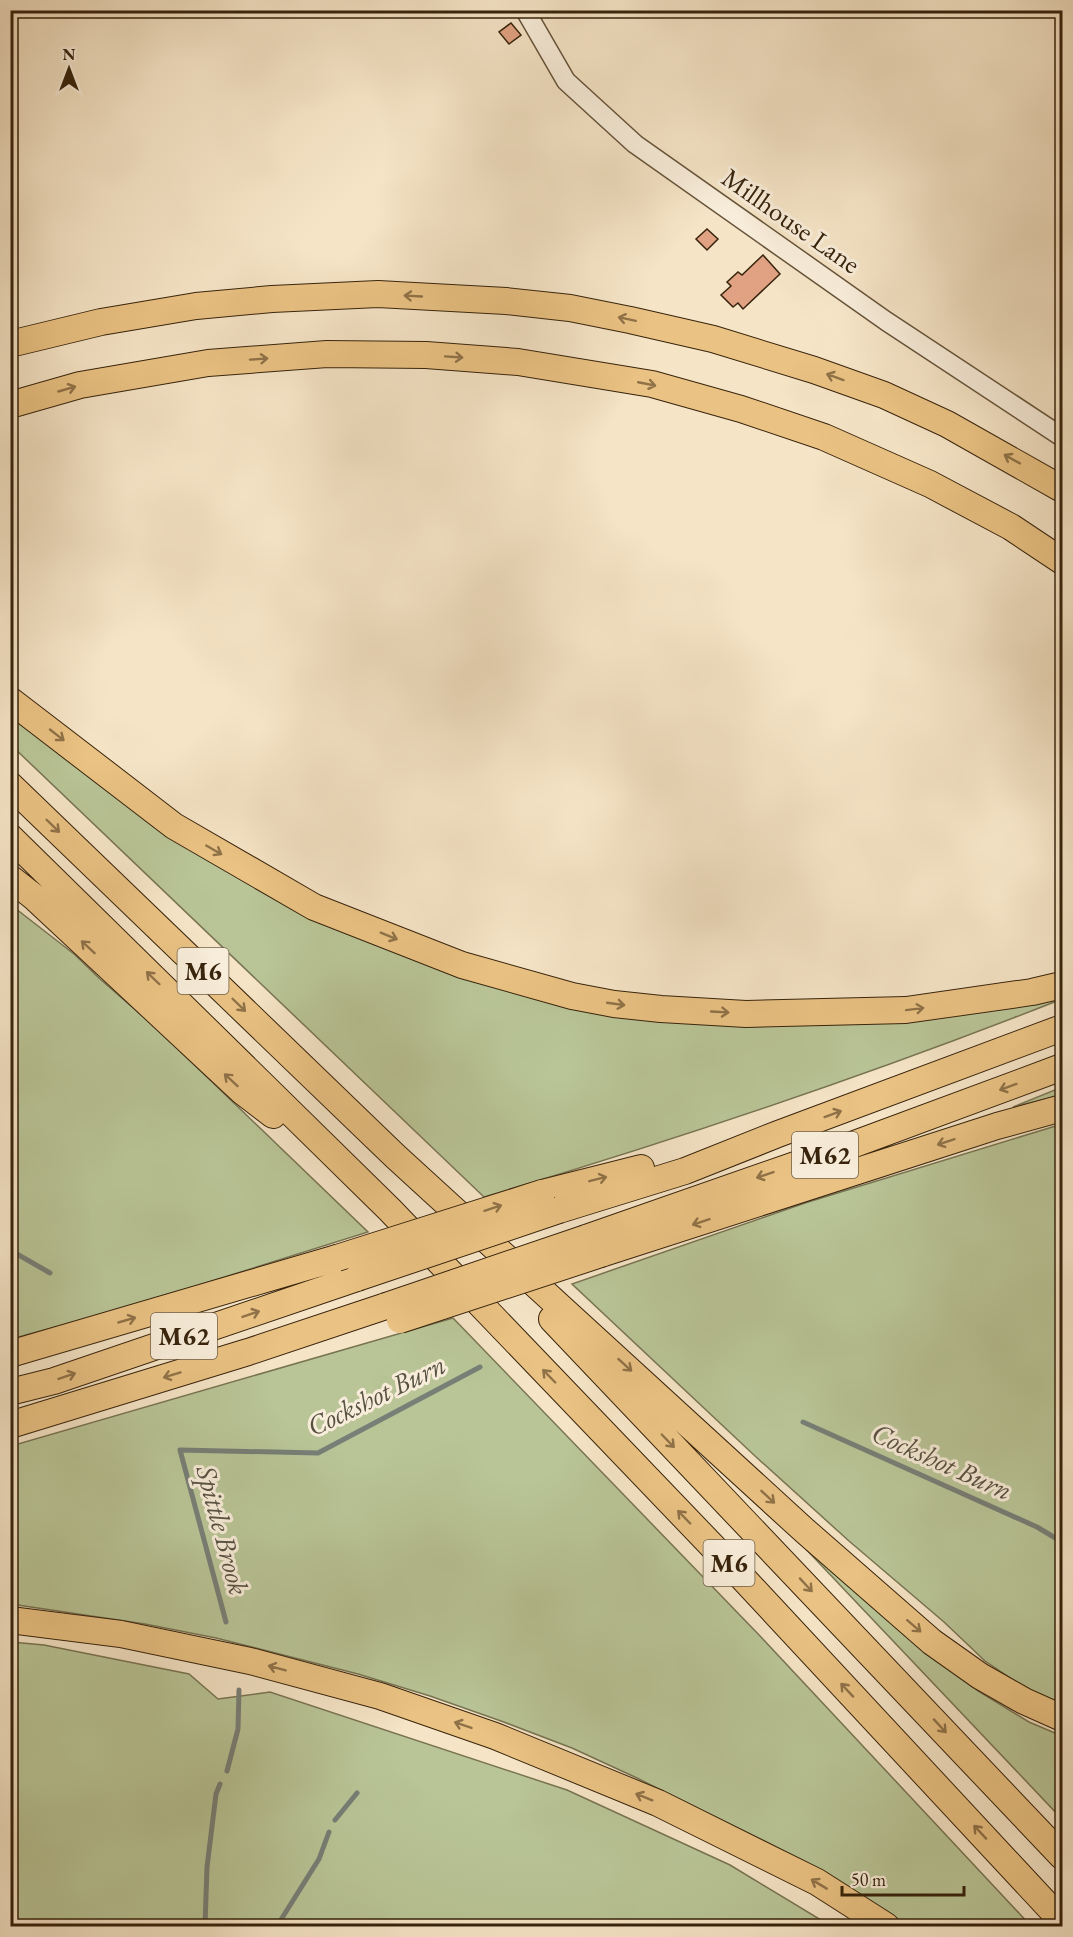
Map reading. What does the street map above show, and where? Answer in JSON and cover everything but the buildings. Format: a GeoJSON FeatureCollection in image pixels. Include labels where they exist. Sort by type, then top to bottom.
{"type":"FeatureCollection","features":[{"type":"Feature","properties":{"kind":"highway"},"geometry":{"type":"LineString","coordinates":[[10,344],[101,322],[196,306],[272,299],[378,294],[506,301],[570,308],[713,339],[874,391],[947,424],[1062,489]]}},
{"type":"Feature","properties":{"kind":"highway"},"geometry":{"type":"LineString","coordinates":[[10,405],[80,385],[208,363],[327,354],[426,355],[518,362],[652,384],[741,409],[824,437],[930,484],[1011,527],[1062,561]]}},
{"type":"Feature","properties":{"kind":"highway"},"geometry":{"type":"LineString","coordinates":[[10,700],[174,826],[314,907],[462,965],[572,996],[614,1004],[661,1009],[746,1014],[906,1010],[1032,992],[1062,985]]}},
{"type":"Feature","properties":{"kind":"highway","name":"M6"},"geometry":{"type":"LineString","coordinates":[[10,786],[395,1156],[1062,1856]]}},
{"type":"Feature","properties":{"kind":"highway","name":"M6"},"geometry":{"type":"LineString","coordinates":[[10,837],[390,1210],[740,1575],[1062,1921]]}},
{"type":"Feature","properties":{"kind":"highway"},"geometry":{"type":"LineString","coordinates":[[10,878],[34,897],[243,1092],[390,1210]]}},
{"type":"Feature","properties":{"kind":"highway","name":"M62"},"geometry":{"type":"LineString","coordinates":[[10,1392],[54,1381],[357,1278],[550,1201],[778,1134],[1062,1028]]}},
{"type":"Feature","properties":{"kind":"highway","name":"M62"},"geometry":{"type":"LineString","coordinates":[[10,1425],[248,1352],[393,1313],[593,1246],[841,1149],[1062,1067]]}},
{"type":"Feature","properties":{"kind":"highway"},"geometry":{"type":"LineString","coordinates":[[593,1246],[1062,1108]]}},
{"type":"Feature","properties":{"kind":"highway"},"geometry":{"type":"LineString","coordinates":[[395,1156],[805,1531],[932,1642],[980,1676],[1024,1701],[1062,1718]]}},
{"type":"Feature","properties":{"kind":"highway"},"geometry":{"type":"LineString","coordinates":[[10,1354],[338,1258],[550,1201]]}},
{"type":"Feature","properties":{"kind":"highway"},"geometry":{"type":"LineString","coordinates":[[10,1620],[121,1634],[250,1661],[401,1703],[495,1736],[658,1803],[817,1882],[886,1926]]}},
{"type":"Feature","properties":{"kind":"street","name":"Millhouse Lane"},"geometry":{"type":"LineString","coordinates":[[525,10],[566,81],[635,144],[886,321],[1062,437]]}},
{"type":"Feature","properties":{"kind":"green space"},"geometry":{"type":"Polygon","coordinates":[[[10,710],[270,893],[646,1016],[1062,994],[1062,999],[991,1027],[775,1104],[484,1197],[11,745],[10,710]]]}},
{"type":"Feature","properties":{"kind":"green space"},"geometry":{"type":"Polygon","coordinates":[[[11,905],[74,954],[154,1026],[368,1232],[126,1308],[11,1339],[11,905]]]}},
{"type":"Feature","properties":{"kind":"green space"},"geometry":{"type":"Polygon","coordinates":[[[1062,1087],[1062,1095],[1013,1107],[1062,1087]]]}},
{"type":"Feature","properties":{"kind":"green space"},"geometry":{"type":"Polygon","coordinates":[[[1062,1124],[1062,1706],[1031,1692],[985,1661],[944,1622],[849,1541],[755,1456],[572,1284],[805,1203],[1062,1124]]]}},
{"type":"Feature","properties":{"kind":"green space"},"geometry":{"type":"Polygon","coordinates":[[[453,1318],[761,1637],[1031,1926],[910,1926],[773,1846],[637,1778],[572,1748],[430,1696],[358,1674],[216,1638],[145,1624],[11,1604],[11,1446],[453,1318]]]}},
{"type":"Feature","properties":{"kind":"green space"},"geometry":{"type":"Polygon","coordinates":[[[783,1525],[978,1691],[1029,1722],[1062,1736],[1062,1819],[783,1525]]]}},
{"type":"Feature","properties":{"kind":"green space"},"geometry":{"type":"Polygon","coordinates":[[[11,1642],[44,1645],[189,1674],[218,1699],[270,1692],[567,1790],[730,1865],[831,1926],[11,1926],[11,1642]]]}},
{"type":"Feature","properties":{"kind":"waterway","name":"Cockshot Burn"},"geometry":{"type":"LineString","coordinates":[[10,1250],[50,1273]]}},
{"type":"Feature","properties":{"kind":"waterway","name":"Cockshot Burn"},"geometry":{"type":"LineString","coordinates":[[226,1622],[180,1450],[318,1453],[480,1367]]}},
{"type":"Feature","properties":{"kind":"waterway","name":"Cockshot Burn"},"geometry":{"type":"LineString","coordinates":[[803,1422],[1037,1527],[1062,1542]]}},
{"type":"Feature","properties":{"kind":"waterway","name":"Spittle Brook"},"geometry":{"type":"LineString","coordinates":[[227,1771],[238,1729],[239,1690]]}},
{"type":"Feature","properties":{"kind":"waterway","name":"Spittle Brook"},"geometry":{"type":"LineString","coordinates":[[205,1926],[207,1867],[216,1794],[220,1784]]}},
{"type":"Feature","properties":{"kind":"waterway"},"geometry":{"type":"LineString","coordinates":[[335,1820],[357,1793]]}},
{"type":"Feature","properties":{"kind":"waterway"},"geometry":{"type":"LineString","coordinates":[[277,1926],[319,1859],[329,1832]]}}]}
